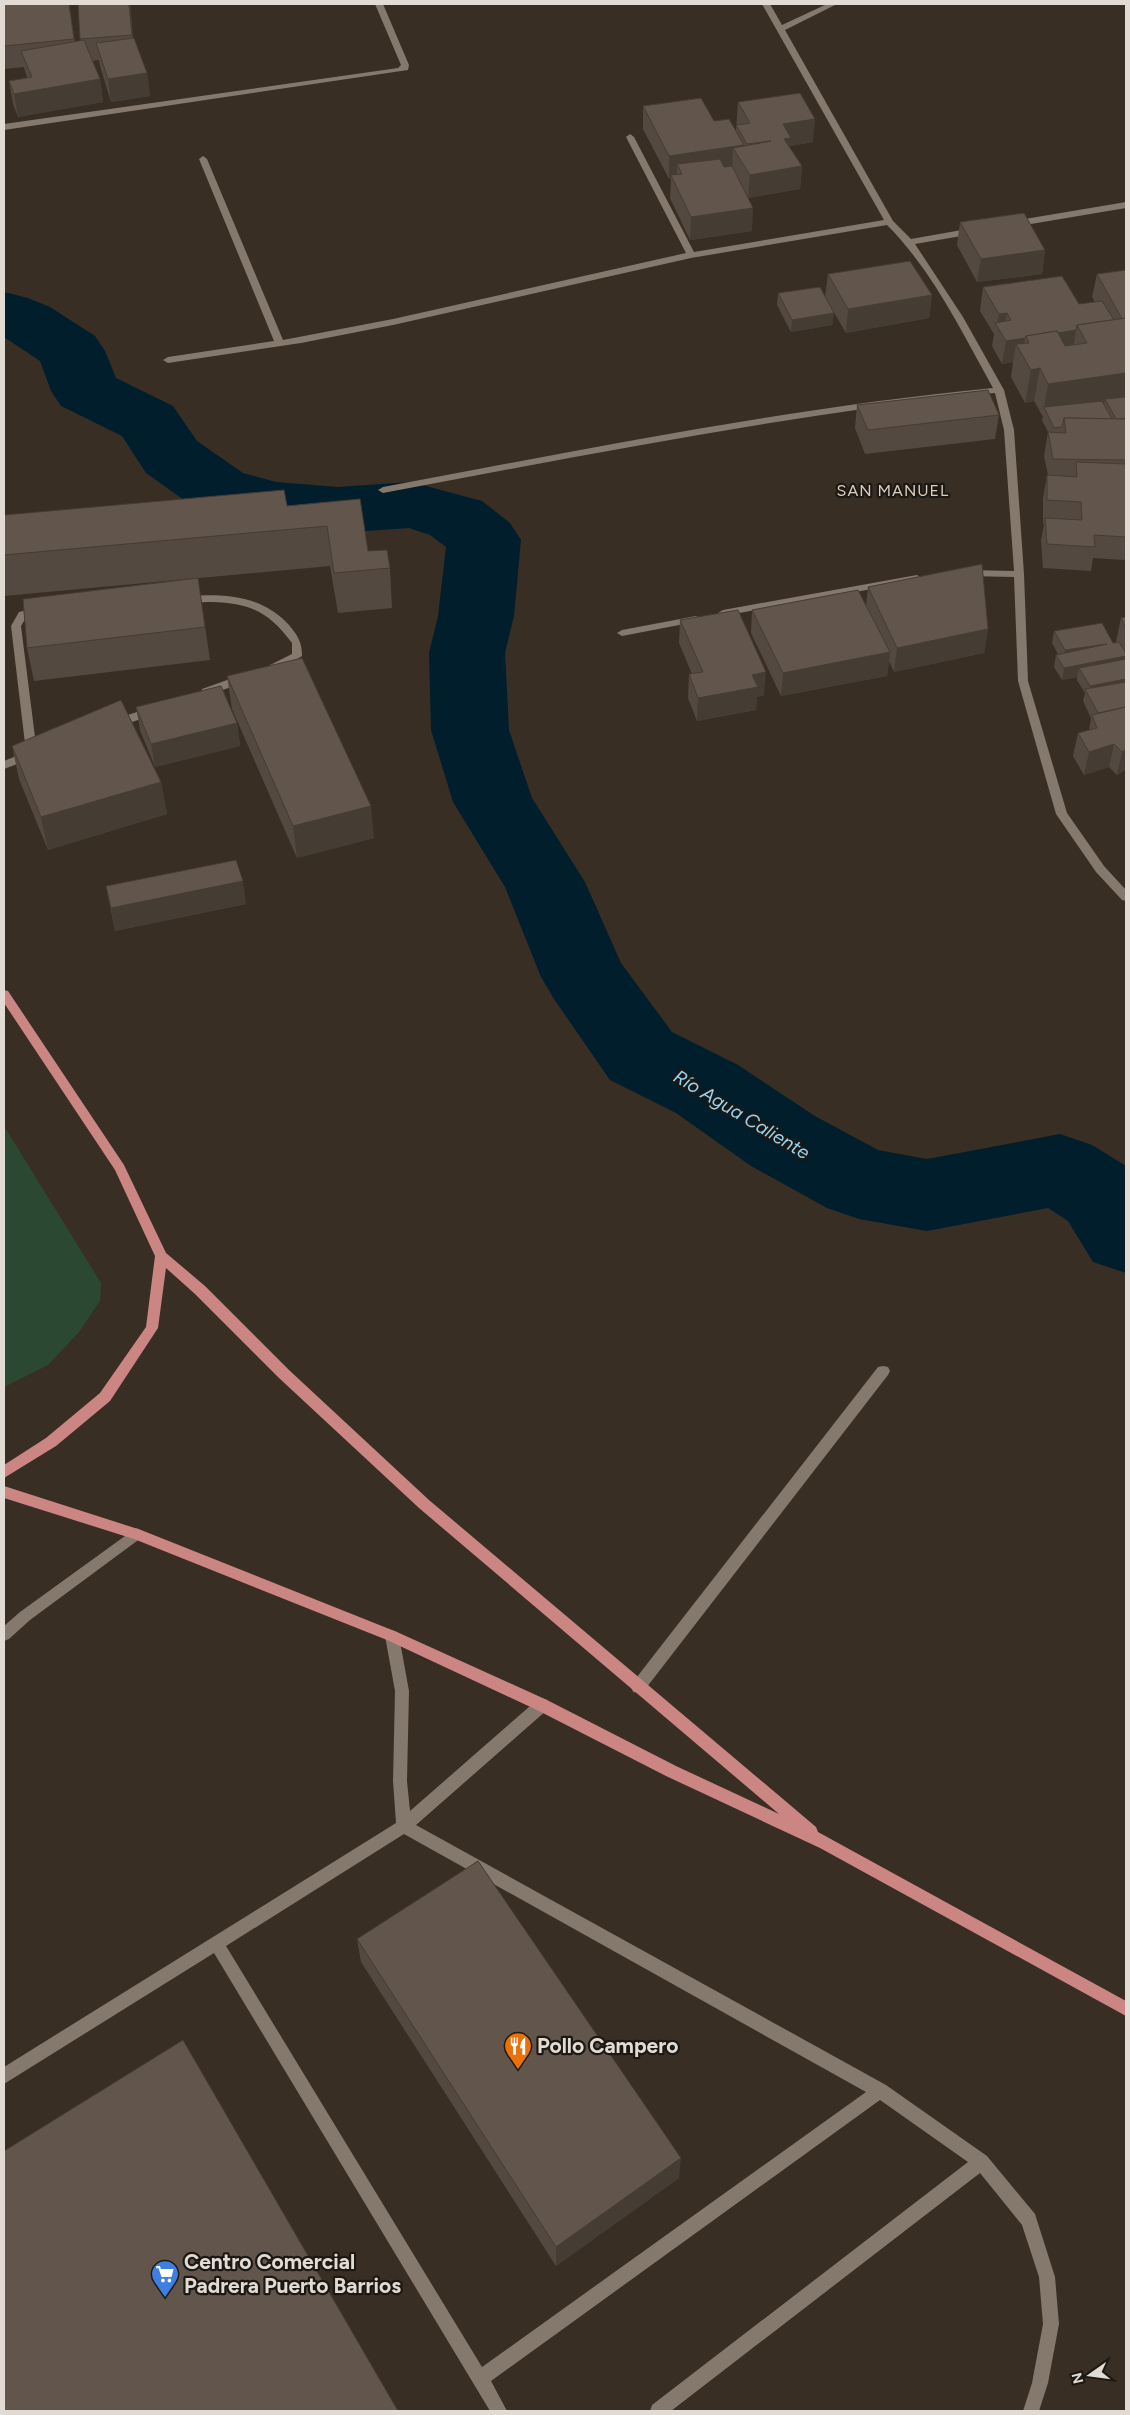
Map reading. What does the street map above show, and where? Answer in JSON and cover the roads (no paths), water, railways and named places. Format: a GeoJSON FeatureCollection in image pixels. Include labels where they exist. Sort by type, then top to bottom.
{"type":"FeatureCollection","features":[{"type":"Feature","properties":{"kind":"main road"},"geometry":{"type":"LineString","coordinates":[[4,994],[120,1168],[161,1256],[200,1290],[284,1374],[424,1504],[638,1687],[825,1843]]}},
{"type":"Feature","properties":{"kind":"main road"},"geometry":{"type":"LineString","coordinates":[[4,1472],[51,1442],[105,1397],[152,1328],[161,1256]]}},
{"type":"Feature","properties":{"kind":"main road"},"geometry":{"type":"LineString","coordinates":[[4,1492],[136,1534],[392,1636],[542,1705],[671,1771],[825,1843],[1126,2009]]}},
{"type":"Feature","properties":{"kind":"street"},"geometry":{"type":"LineString","coordinates":[[4,127],[400,70],[405,68],[405,65],[379,4]]}},
{"type":"Feature","properties":{"kind":"street"},"geometry":{"type":"LineString","coordinates":[[766,4],[889,222],[909,242],[958,318],[999,390],[1009,430],[1020,574],[1023,681],[1062,814],[1100,869],[1126,897]]}},
{"type":"Feature","properties":{"kind":"street"},"geometry":{"type":"LineString","coordinates":[[779,29],[833,4]]}},
{"type":"Feature","properties":{"kind":"street"},"geometry":{"type":"LineString","coordinates":[[630,137],[691,255]]}},
{"type":"Feature","properties":{"kind":"street"},"geometry":{"type":"LineString","coordinates":[[203,159],[279,342]]}},
{"type":"Feature","properties":{"kind":"street"},"geometry":{"type":"LineString","coordinates":[[1004,226],[1126,205]]}},
{"type":"Feature","properties":{"kind":"street"},"geometry":{"type":"LineString","coordinates":[[168,360],[301,340],[393,322],[691,255],[889,222]]}},
{"type":"Feature","properties":{"kind":"street"},"geometry":{"type":"LineString","coordinates":[[909,242],[985,229]]}},
{"type":"Feature","properties":{"kind":"street"},"geometry":{"type":"LineString","coordinates":[[383,490],[801,414],[911,397],[999,390]]}},
{"type":"Feature","properties":{"kind":"street"},"geometry":{"type":"LineString","coordinates":[[954,573],[1020,574]]}},
{"type":"Feature","properties":{"kind":"street"},"geometry":{"type":"LineString","coordinates":[[622,633],[877,584],[925,577]]}},
{"type":"Feature","properties":{"kind":"street"},"geometry":{"type":"LineString","coordinates":[[172,599],[209,598],[258,606],[286,628],[297,643],[296,656],[284,664],[191,697]]}},
{"type":"Feature","properties":{"kind":"street"},"geometry":{"type":"LineString","coordinates":[[4,765],[37,752],[16,626],[23,614],[48,609]]}},
{"type":"Feature","properties":{"kind":"street"},"geometry":{"type":"LineString","coordinates":[[107,727],[163,707]]}},
{"type":"Feature","properties":{"kind":"street"},"geometry":{"type":"LineString","coordinates":[[638,1687],[883,1371]]}},
{"type":"Feature","properties":{"kind":"street"},"geometry":{"type":"LineString","coordinates":[[4,1635],[25,1616],[136,1534]]}},
{"type":"Feature","properties":{"kind":"street"},"geometry":{"type":"LineString","coordinates":[[392,1636],[402,1691],[400,1781],[404,1826]]}},
{"type":"Feature","properties":{"kind":"street"},"geometry":{"type":"LineString","coordinates":[[4,2076],[404,1826],[542,1705]]}},
{"type":"Feature","properties":{"kind":"street"},"geometry":{"type":"LineString","coordinates":[[404,1826],[880,2091],[981,2162],[1028,2220],[1047,2277],[1051,2324],[1040,2383],[1031,2411]]}},
{"type":"Feature","properties":{"kind":"street"},"geometry":{"type":"LineString","coordinates":[[218,1944],[499,2411]]}},
{"type":"Feature","properties":{"kind":"street"},"geometry":{"type":"LineString","coordinates":[[480,2380],[880,2091]]}},
{"type":"Feature","properties":{"kind":"street"},"geometry":{"type":"LineString","coordinates":[[658,2411],[981,2162]]}},
{"type":"Feature","properties":{"kind":"waterway","name":"Río Agua Caliente"},"geometry":{"type":"LineString","coordinates":[[4,312],[26,321],[71,351],[86,391],[148,421],[171,457],[217,489],[275,505],[338,510],[411,505],[456,518],[484,540],[476,616],[467,653],[470,730],[493,802],[544,882],[584,977],[641,1056],[707,1089],[783,1141],[859,1183],[927,1195],[1060,1170],[1100,1195],[1126,1236]]}},
{"type":"Feature","properties":{"kind":"place","name":"Pollo Campero"},"geometry":{"type":"Point","coordinates":[518,2070]}},
{"type":"Feature","properties":{"kind":"place","name":"Centro Comercial Padrera Puerto Barrios"},"geometry":{"type":"Point","coordinates":[165,2298]}},
{"type":"Feature","properties":{"kind":"district","name":"SAN MANUEL"},"geometry":{"type":"Point","coordinates":[893,490]}}]}
